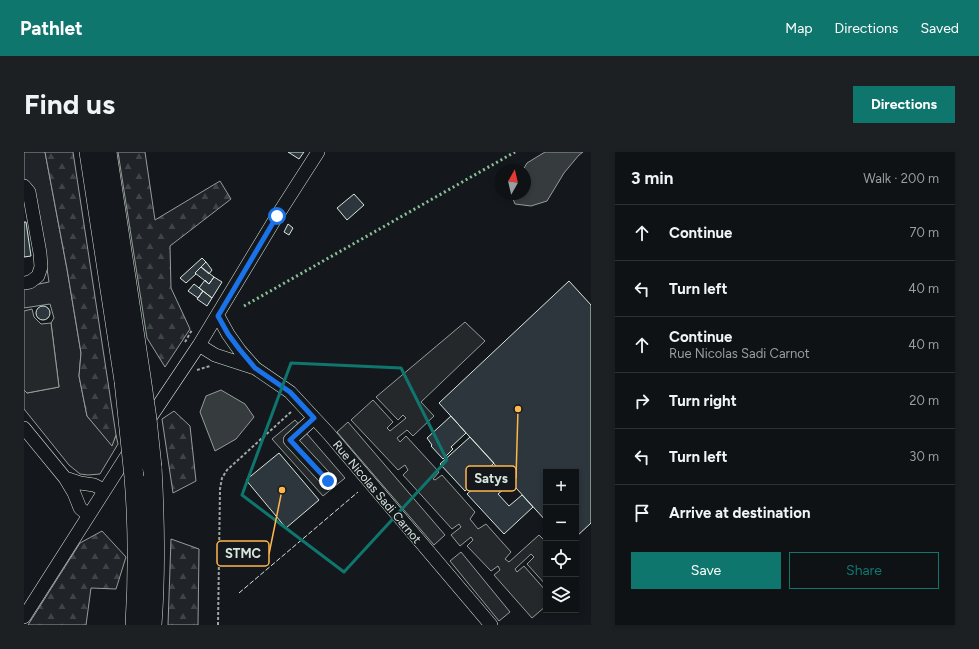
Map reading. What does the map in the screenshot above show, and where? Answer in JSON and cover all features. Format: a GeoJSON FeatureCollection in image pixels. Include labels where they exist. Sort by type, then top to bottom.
{"type":"FeatureCollection","features":[{"type":"Feature","properties":{"kind":"highway"},"geometry":{"type":"LineString","coordinates":[[89,152],[133,379],[147,419],[152,467],[155,534],[152,625]]}},
{"type":"Feature","properties":{"kind":"highway"},"geometry":{"type":"LineString","coordinates":[[107,152],[133,379],[134,477],[137,516],[137,589],[135,625]]}},
{"type":"Feature","properties":{"kind":"street"},"geometry":{"type":"LineString","coordinates":[[24,617],[104,490],[218,316],[277,216],[318,152]]}},
{"type":"Feature","properties":{"kind":"street"},"geometry":{"type":"LineString","coordinates":[[24,186],[29,192],[42,267],[38,276],[30,282],[24,283]]}},
{"type":"Feature","properties":{"kind":"street"},"geometry":{"type":"LineString","coordinates":[[218,316],[228,334],[255,368]]}},
{"type":"Feature","properties":{"kind":"street"},"geometry":{"type":"LineString","coordinates":[[199,345],[215,355],[255,368]]}},
{"type":"Feature","properties":{"kind":"street","name":"Rue Nicolas Sadi Carnot"},"geometry":{"type":"LineString","coordinates":[[255,368],[290,392],[329,434],[491,625]]}},
{"type":"Feature","properties":{"kind":"street"},"geometry":{"type":"LineString","coordinates":[[314,418],[290,440],[328,481]]}},
{"type":"Feature","properties":{"kind":"street"},"geometry":{"type":"LineString","coordinates":[[24,428],[65,478],[74,493],[80,508],[88,515]]}},
{"type":"Feature","properties":{"kind":"street"},"geometry":{"type":"LineString","coordinates":[[65,478],[80,483],[94,485],[104,490]]}},
{"type":"Feature","properties":{"kind":"path"},"geometry":{"type":"LineString","coordinates":[[196,370],[214,365]]}},
{"type":"Feature","properties":{"kind":"path"},"geometry":{"type":"LineString","coordinates":[[218,625],[220,489],[222,478],[227,470],[292,411]]}},
{"type":"Feature","properties":{"kind":"highlighted area"},"geometry":{"type":"Polygon","coordinates":[[[291,363],[401,368],[447,460],[344,572],[242,495],[291,363]]]}},
{"type":"Feature","properties":{"kind":"green space"},"geometry":{"type":"Polygon","coordinates":[[[24,152],[45,152],[81,353],[79,376],[87,416],[112,445],[116,435],[118,444],[100,474],[80,474],[69,465],[24,409],[24,390],[27,393],[59,387],[51,323],[54,318],[50,304],[24,308],[24,287],[49,282],[35,191],[24,181],[24,152]]]}},
{"type":"Feature","properties":{"kind":"green space"},"geometry":{"type":"Polygon","coordinates":[[[45,152],[73,152],[116,435],[112,446],[87,416],[79,376],[81,353],[45,152]]]}},
{"type":"Feature","properties":{"kind":"green space"},"geometry":{"type":"Polygon","coordinates":[[[118,152],[145,152],[155,220],[220,181],[231,199],[170,246],[171,288],[190,329],[165,367],[147,338],[118,152]]]}},
{"type":"Feature","properties":{"kind":"green space"},"geometry":{"type":"Polygon","coordinates":[[[174,411],[190,426],[196,481],[173,493],[162,419],[174,411]]]}},
{"type":"Feature","properties":{"kind":"green space"},"geometry":{"type":"Polygon","coordinates":[[[102,531],[126,557],[116,589],[91,588],[86,625],[28,625],[80,543],[102,531]]]}},
{"type":"Feature","properties":{"kind":"green space"},"geometry":{"type":"Polygon","coordinates":[[[171,539],[199,549],[198,625],[168,625],[171,539]]]}},
{"type":"Feature","properties":{"kind":"shaded area"},"geometry":{"type":"Polygon","coordinates":[[[545,152],[583,152],[564,173],[547,201],[531,206],[515,204],[513,200],[531,200],[531,164],[527,163],[545,152]]]}},
{"type":"Feature","properties":{"kind":"shaded area"},"geometry":{"type":"Polygon","coordinates":[[[32,309],[34,317],[41,324],[51,323],[59,387],[27,393],[24,390],[24,311],[32,309]]]}},
{"type":"Feature","properties":{"kind":"shaded area"},"geometry":{"type":"Polygon","coordinates":[[[465,322],[485,341],[421,402],[434,416],[413,436],[407,430],[397,438],[400,442],[406,436],[439,472],[433,479],[435,480],[442,475],[475,512],[470,519],[478,529],[486,524],[511,552],[505,559],[509,562],[539,535],[543,539],[543,582],[527,564],[534,557],[531,554],[515,569],[517,572],[524,566],[543,588],[543,609],[532,618],[494,575],[500,570],[498,566],[491,571],[467,546],[473,540],[471,537],[460,546],[451,535],[461,527],[459,524],[452,529],[403,475],[408,470],[405,465],[398,470],[351,420],[373,400],[393,422],[387,428],[390,431],[406,418],[403,415],[398,420],[376,397],[465,322]]]}},
{"type":"Feature","properties":{"kind":"shaded area"},"geometry":{"type":"Polygon","coordinates":[[[221,390],[245,404],[254,417],[236,439],[215,451],[200,412],[206,396],[221,390]]]}},
{"type":"Feature","properties":{"kind":"shaded area"},"geometry":{"type":"Polygon","coordinates":[[[295,420],[345,478],[323,496],[272,439],[295,420]]]}},
{"type":"Feature","properties":{"kind":"shaded area"},"geometry":{"type":"Polygon","coordinates":[[[348,422],[445,535],[434,545],[337,432],[348,422]]]}},
{"type":"Feature","properties":{"kind":"shaded area"},"geometry":{"type":"Polygon","coordinates":[[[461,552],[510,612],[499,621],[450,561],[461,552]]]}},
{"type":"Feature","properties":{"kind":"building"},"geometry":{"type":"Polygon","coordinates":[[[288,152],[304,152],[299,159],[288,152]]]}},
{"type":"Feature","properties":{"kind":"building"},"geometry":{"type":"Polygon","coordinates":[[[354,194],[364,205],[347,220],[337,208],[354,194]]]}},
{"type":"Feature","properties":{"kind":"building"},"geometry":{"type":"Polygon","coordinates":[[[24,222],[26,222],[31,256],[24,257],[24,222]]]}},
{"type":"Feature","properties":{"kind":"building"},"geometry":{"type":"Polygon","coordinates":[[[288,224],[293,228],[289,235],[284,232],[288,224]]]}},
{"type":"Feature","properties":{"kind":"building"},"geometry":{"type":"Polygon","coordinates":[[[202,258],[206,262],[195,273],[196,274],[186,283],[180,278],[202,258]]]}},
{"type":"Feature","properties":{"kind":"building"},"geometry":{"type":"Polygon","coordinates":[[[206,262],[212,270],[209,274],[201,267],[206,262]]]}},
{"type":"Feature","properties":{"kind":"building"},"geometry":{"type":"Polygon","coordinates":[[[201,267],[214,277],[209,284],[195,273],[201,267]]]}},
{"type":"Feature","properties":{"kind":"building"},"geometry":{"type":"Polygon","coordinates":[[[214,277],[222,282],[212,298],[199,288],[205,280],[209,284],[214,277]]]}},
{"type":"Feature","properties":{"kind":"building"},"geometry":{"type":"Polygon","coordinates":[[[569,281],[591,305],[591,523],[579,534],[579,469],[543,469],[543,518],[439,403],[569,281]]]}},
{"type":"Feature","properties":{"kind":"building"},"geometry":{"type":"Polygon","coordinates":[[[194,284],[203,291],[198,298],[188,291],[194,284]]]}},
{"type":"Feature","properties":{"kind":"building"},"geometry":{"type":"Polygon","coordinates":[[[203,291],[212,298],[207,306],[197,299],[203,291]]]}},
{"type":"Feature","properties":{"kind":"building"},"geometry":{"type":"Polygon","coordinates":[[[40,306],[46,306],[50,310],[50,316],[46,320],[40,320],[36,316],[36,310],[40,306]]]}},
{"type":"Feature","properties":{"kind":"building"},"geometry":{"type":"Polygon","coordinates":[[[451,416],[466,433],[451,447],[453,449],[443,459],[431,446],[432,445],[427,438],[451,416]]]}},
{"type":"Feature","properties":{"kind":"building"},"geometry":{"type":"Polygon","coordinates":[[[470,437],[494,463],[465,491],[440,464],[470,437]]]}},
{"type":"Feature","properties":{"kind":"building"},"geometry":{"type":"Polygon","coordinates":[[[279,453],[319,500],[286,528],[246,480],[279,453]]]}},
{"type":"Feature","properties":{"kind":"building"},"geometry":{"type":"Polygon","coordinates":[[[497,467],[511,483],[498,494],[509,506],[522,495],[533,507],[504,534],[467,494],[497,467]]]}},
{"type":"Feature","properties":{"kind":"hedge"},"geometry":{"type":"LineString","coordinates":[[244,306],[515,152]]}},
{"type":"Feature","properties":{"kind":"fence"},"geometry":{"type":"LineString","coordinates":[[239,593],[358,492]]}},
{"type":"Feature","properties":{"kind":"place","name":"Satys"},"geometry":{"type":"Point","coordinates":[518,409]}},
{"type":"Feature","properties":{"kind":"place","name":"STMC"},"geometry":{"type":"Point","coordinates":[282,490]}},
{"type":"Feature","properties":{"kind":"route"},"geometry":{"type":"LineString","coordinates":[[277,216],[218,316],[228,334],[255,368],[290,392],[314,418],[290,440],[328,481]]}}]}
